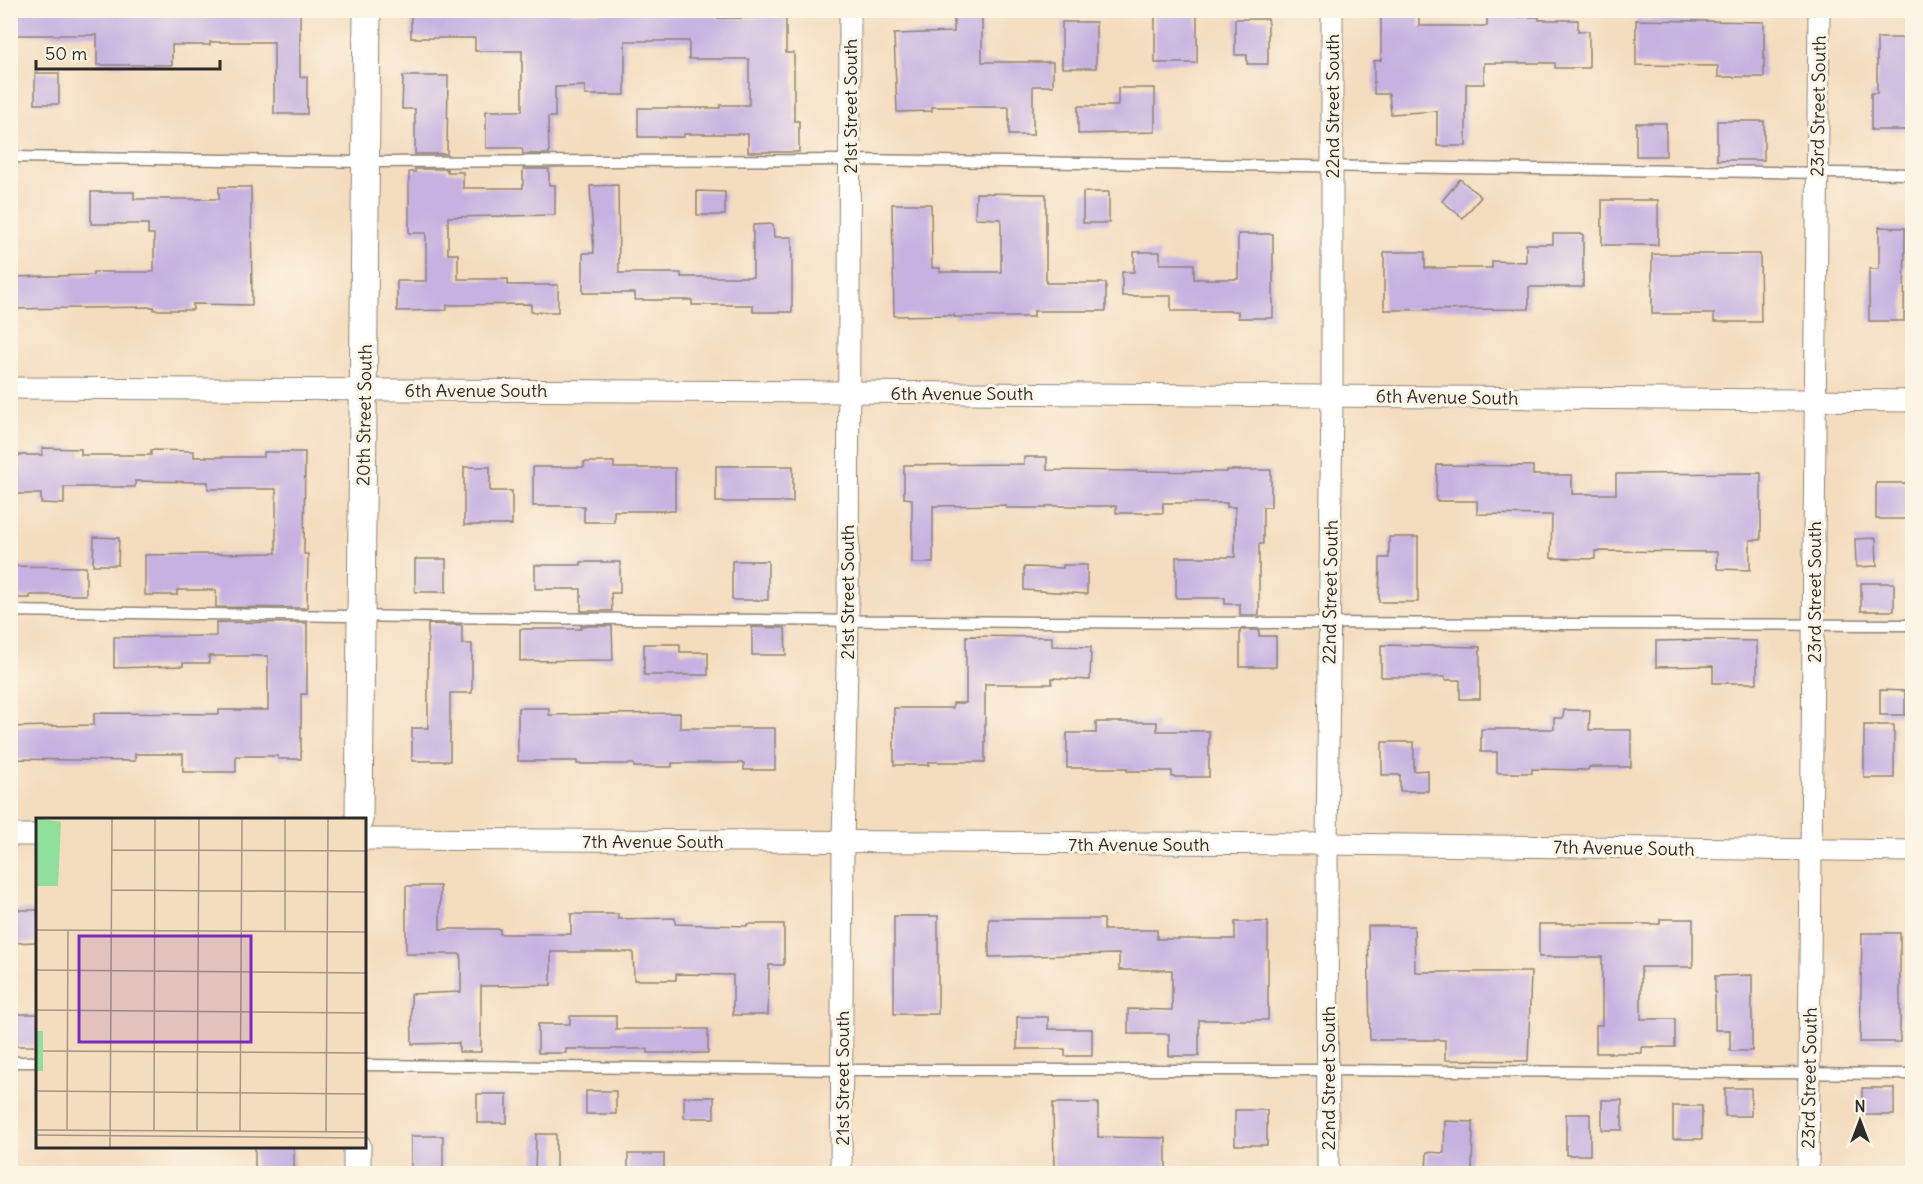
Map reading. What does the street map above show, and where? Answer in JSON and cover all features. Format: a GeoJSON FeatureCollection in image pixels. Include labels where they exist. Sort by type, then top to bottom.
{"type":"FeatureCollection","features":[{"type":"Feature","properties":{"kind":"street","name":"20th Street South"},"geometry":{"type":"LineString","coordinates":[[359,818],[367,10]]}},
{"type":"Feature","properties":{"kind":"street","name":"21st Street South"},"geometry":{"type":"LineString","coordinates":[[841,1173],[843,843],[848,621],[850,10]]}},
{"type":"Feature","properties":{"kind":"street","name":"22nd Street South"},"geometry":{"type":"LineString","coordinates":[[1328,1173],[1327,844],[1332,396],[1332,10]]}},
{"type":"Feature","properties":{"kind":"street","name":"23rd Street South"},"geometry":{"type":"LineString","coordinates":[[1808,1173],[1819,10]]}},
{"type":"Feature","properties":{"kind":"street","name":"6th Avenue South"},"geometry":{"type":"LineString","coordinates":[[10,388],[1912,401]]}},
{"type":"Feature","properties":{"kind":"street"},"geometry":{"type":"LineString","coordinates":[[10,835],[36,835]]}},
{"type":"Feature","properties":{"kind":"street","name":"7th Avenue South"},"geometry":{"type":"LineString","coordinates":[[366,839],[1327,844],[1912,851]]}},
{"type":"Feature","properties":{"kind":"street"},"geometry":{"type":"LineString","coordinates":[[357,1148],[357,1173]]}},
{"type":"Feature","properties":{"kind":"lane"},"geometry":{"type":"LineString","coordinates":[[10,157],[366,162],[849,160],[1912,174]]}},
{"type":"Feature","properties":{"kind":"lane"},"geometry":{"type":"LineString","coordinates":[[10,611],[848,621],[1912,625]]}},
{"type":"Feature","properties":{"kind":"lane"},"geometry":{"type":"LineString","coordinates":[[10,1062],[36,1062]]}},
{"type":"Feature","properties":{"kind":"lane"},"geometry":{"type":"LineString","coordinates":[[366,1065],[842,1070],[1328,1070],[1912,1074]]}},
{"type":"Feature","properties":{"kind":"building"},"geometry":{"type":"Polygon","coordinates":[[[10,10],[300,12],[300,77],[307,77],[307,114],[274,114],[274,42],[210,42],[210,45],[172,45],[172,65],[97,65],[97,35],[10,35],[10,10]]]}},
{"type":"Feature","properties":{"kind":"building"},"geometry":{"type":"Polygon","coordinates":[[[411,10],[569,10],[569,13],[717,10],[717,18],[758,18],[758,10],[786,10],[786,53],[794,53],[794,121],[799,121],[799,152],[748,152],[748,134],[638,137],[638,108],[720,108],[720,105],[749,105],[749,59],[689,59],[689,41],[625,41],[625,95],[585,95],[585,86],[555,87],[555,117],[548,117],[549,154],[523,154],[522,148],[486,148],[486,111],[522,111],[522,51],[475,51],[475,38],[411,38],[411,10]]]}},
{"type":"Feature","properties":{"kind":"building"},"geometry":{"type":"Polygon","coordinates":[[[1155,10],[1197,10],[1197,63],[1155,63],[1155,10]]]}},
{"type":"Feature","properties":{"kind":"building"},"geometry":{"type":"Polygon","coordinates":[[[1381,10],[1419,10],[1419,26],[1487,26],[1487,17],[1578,20],[1578,31],[1589,31],[1589,68],[1555,68],[1555,63],[1484,63],[1484,84],[1466,84],[1466,146],[1437,146],[1437,111],[1391,114],[1389,94],[1374,94],[1374,61],[1381,60],[1381,10]]]}},
{"type":"Feature","properties":{"kind":"building"},"geometry":{"type":"Polygon","coordinates":[[[954,11],[982,11],[982,62],[1053,62],[1053,86],[1033,86],[1033,135],[1009,135],[1009,107],[932,107],[932,111],[897,112],[894,34],[954,32],[954,11]]]}},
{"type":"Feature","properties":{"kind":"building"},"geometry":{"type":"Polygon","coordinates":[[[1235,19],[1268,19],[1268,64],[1247,64],[1247,55],[1235,55],[1235,19]]]}},
{"type":"Feature","properties":{"kind":"building"},"geometry":{"type":"Polygon","coordinates":[[[1636,20],[1764,22],[1764,77],[1718,77],[1718,66],[1636,65],[1636,20]]]}},
{"type":"Feature","properties":{"kind":"building"},"geometry":{"type":"Polygon","coordinates":[[[1062,22],[1096,22],[1096,68],[1062,68],[1062,22]]]}},
{"type":"Feature","properties":{"kind":"building"},"geometry":{"type":"Polygon","coordinates":[[[1877,38],[1910,38],[1910,130],[1871,130],[1871,93],[1877,93],[1877,38]]]}},
{"type":"Feature","properties":{"kind":"building"},"geometry":{"type":"Polygon","coordinates":[[[35,73],[59,73],[59,104],[35,104],[35,73]]]}},
{"type":"Feature","properties":{"kind":"building"},"geometry":{"type":"Polygon","coordinates":[[[403,76],[448,76],[447,154],[415,154],[415,109],[402,109],[403,76]]]}},
{"type":"Feature","properties":{"kind":"building"},"geometry":{"type":"Polygon","coordinates":[[[1118,88],[1155,88],[1155,132],[1078,134],[1078,106],[1118,106],[1118,88]]]}},
{"type":"Feature","properties":{"kind":"building"},"geometry":{"type":"Polygon","coordinates":[[[1717,121],[1764,121],[1764,160],[1717,160],[1717,121]]]}},
{"type":"Feature","properties":{"kind":"building"},"geometry":{"type":"Polygon","coordinates":[[[1636,123],[1666,123],[1666,156],[1636,156],[1636,123]]]}},
{"type":"Feature","properties":{"kind":"building"},"geometry":{"type":"Polygon","coordinates":[[[415,169],[447,169],[447,172],[463,172],[463,188],[523,188],[523,169],[549,169],[549,185],[555,185],[555,215],[448,217],[448,254],[458,254],[458,279],[508,279],[508,285],[558,285],[558,312],[531,312],[531,304],[447,305],[447,310],[397,311],[397,281],[426,281],[426,233],[409,233],[409,172],[415,172],[415,169]]]}},
{"type":"Feature","properties":{"kind":"building"},"geometry":{"type":"Polygon","coordinates":[[[1460,179],[1481,197],[1463,218],[1442,201],[1460,179]]]}},
{"type":"Feature","properties":{"kind":"building"},"geometry":{"type":"Polygon","coordinates":[[[618,185],[619,273],[681,273],[681,277],[753,277],[753,225],[773,224],[774,237],[792,237],[792,312],[753,312],[753,305],[692,305],[692,300],[635,300],[635,293],[583,293],[583,253],[594,253],[590,186],[618,185]]]}},
{"type":"Feature","properties":{"kind":"building"},"geometry":{"type":"Polygon","coordinates":[[[219,187],[251,187],[252,305],[193,304],[193,310],[154,310],[154,307],[10,309],[10,277],[93,275],[93,272],[154,272],[154,234],[148,234],[148,224],[91,224],[91,192],[134,192],[134,199],[219,199],[219,187]]]}},
{"type":"Feature","properties":{"kind":"building"},"geometry":{"type":"Polygon","coordinates":[[[697,191],[725,192],[725,215],[697,215],[697,191]]]}},
{"type":"Feature","properties":{"kind":"building"},"geometry":{"type":"Polygon","coordinates":[[[1083,192],[1109,192],[1109,223],[1083,223],[1083,192]]]}},
{"type":"Feature","properties":{"kind":"building"},"geometry":{"type":"Polygon","coordinates":[[[976,193],[1046,194],[1046,283],[1106,283],[1106,311],[1034,311],[1034,317],[894,316],[892,204],[931,204],[932,268],[940,268],[940,272],[1001,272],[1001,219],[975,218],[976,193]]]}},
{"type":"Feature","properties":{"kind":"building"},"geometry":{"type":"Polygon","coordinates":[[[1602,200],[1658,200],[1658,245],[1602,245],[1602,200]]]}},
{"type":"Feature","properties":{"kind":"building"},"geometry":{"type":"Polygon","coordinates":[[[1879,227],[1905,228],[1904,321],[1869,321],[1869,269],[1879,269],[1879,227]]]}},
{"type":"Feature","properties":{"kind":"building"},"geometry":{"type":"Polygon","coordinates":[[[1238,234],[1273,234],[1273,318],[1238,318],[1238,311],[1171,311],[1171,296],[1122,296],[1122,272],[1134,272],[1134,252],[1160,252],[1160,264],[1194,264],[1194,279],[1238,279],[1238,234]]]}},
{"type":"Feature","properties":{"kind":"building"},"geometry":{"type":"Polygon","coordinates":[[[1553,234],[1583,234],[1583,287],[1529,287],[1529,309],[1384,310],[1384,252],[1425,252],[1425,268],[1492,268],[1492,261],[1526,262],[1526,244],[1553,244],[1553,234]]]}},
{"type":"Feature","properties":{"kind":"building"},"geometry":{"type":"Polygon","coordinates":[[[1652,254],[1760,254],[1761,322],[1714,322],[1714,314],[1652,314],[1652,254]]]}},
{"type":"Feature","properties":{"kind":"building"},"geometry":{"type":"Polygon","coordinates":[[[42,448],[81,449],[81,455],[151,455],[151,450],[194,451],[194,457],[264,457],[264,452],[305,452],[304,554],[308,554],[307,608],[216,607],[216,590],[177,590],[177,595],[145,595],[145,555],[276,553],[276,489],[208,489],[208,482],[135,481],[135,487],[64,487],[64,504],[41,503],[41,494],[10,494],[10,455],[42,455],[42,448]]]}},
{"type":"Feature","properties":{"kind":"building"},"geometry":{"type":"Polygon","coordinates":[[[1024,457],[1047,457],[1047,470],[1227,472],[1227,470],[1271,470],[1271,507],[1263,507],[1263,544],[1259,544],[1259,615],[1240,615],[1240,604],[1225,604],[1225,598],[1176,598],[1176,557],[1235,557],[1235,507],[1227,507],[1227,503],[1163,503],[1163,513],[1116,513],[1116,506],[1006,508],[1006,505],[933,506],[933,563],[912,563],[912,499],[904,498],[904,465],[1024,464],[1024,457]]]}},
{"type":"Feature","properties":{"kind":"building"},"geometry":{"type":"Polygon","coordinates":[[[584,462],[614,462],[614,468],[675,468],[675,511],[614,511],[614,522],[584,522],[584,506],[533,506],[533,467],[584,467],[584,462]]]}},
{"type":"Feature","properties":{"kind":"building"},"geometry":{"type":"Polygon","coordinates":[[[1437,465],[1533,466],[1533,475],[1572,475],[1572,494],[1616,494],[1616,474],[1761,473],[1761,540],[1750,540],[1750,570],[1717,569],[1717,552],[1595,551],[1595,559],[1551,558],[1552,515],[1477,514],[1477,501],[1436,501],[1437,465]]]}},
{"type":"Feature","properties":{"kind":"building"},"geometry":{"type":"Polygon","coordinates":[[[716,466],[793,466],[793,502],[716,502],[716,466]]]}},
{"type":"Feature","properties":{"kind":"building"},"geometry":{"type":"Polygon","coordinates":[[[464,467],[490,467],[490,491],[512,491],[512,525],[464,525],[464,467]]]}},
{"type":"Feature","properties":{"kind":"building"},"geometry":{"type":"Polygon","coordinates":[[[1876,483],[1906,483],[1906,519],[1876,519],[1876,483]]]}},
{"type":"Feature","properties":{"kind":"building"},"geometry":{"type":"Polygon","coordinates":[[[94,537],[119,538],[118,565],[93,565],[94,537]]]}},
{"type":"Feature","properties":{"kind":"building"},"geometry":{"type":"Polygon","coordinates":[[[1389,537],[1418,537],[1418,602],[1379,602],[1380,558],[1389,558],[1389,537]]]}},
{"type":"Feature","properties":{"kind":"building"},"geometry":{"type":"Polygon","coordinates":[[[1876,538],[1877,566],[1856,567],[1855,539],[1876,538]]]}},
{"type":"Feature","properties":{"kind":"building"},"geometry":{"type":"Polygon","coordinates":[[[415,559],[446,559],[446,592],[415,592],[415,559]]]}},
{"type":"Feature","properties":{"kind":"building"},"geometry":{"type":"Polygon","coordinates":[[[732,561],[768,561],[768,600],[732,600],[732,561]]]}},
{"type":"Feature","properties":{"kind":"building"},"geometry":{"type":"Polygon","coordinates":[[[581,562],[620,562],[620,593],[611,593],[612,611],[581,611],[581,589],[535,589],[535,565],[581,565],[581,562]]]}},
{"type":"Feature","properties":{"kind":"building"},"geometry":{"type":"Polygon","coordinates":[[[1063,565],[1087,565],[1087,594],[1024,590],[1024,567],[1063,568],[1063,565]]]}},
{"type":"Feature","properties":{"kind":"building"},"geometry":{"type":"Polygon","coordinates":[[[10,566],[86,567],[86,595],[30,595],[30,598],[10,598],[10,566]]]}},
{"type":"Feature","properties":{"kind":"building"},"geometry":{"type":"Polygon","coordinates":[[[1861,583],[1894,583],[1894,611],[1861,611],[1861,583]]]}},
{"type":"Feature","properties":{"kind":"building"},"geometry":{"type":"Polygon","coordinates":[[[216,622],[307,623],[307,694],[301,694],[301,759],[278,759],[278,756],[236,756],[236,772],[183,772],[183,754],[135,754],[135,761],[10,759],[10,727],[94,725],[94,713],[219,714],[219,710],[268,710],[268,656],[209,656],[209,663],[114,668],[114,637],[216,636],[216,622]]]}},
{"type":"Feature","properties":{"kind":"building"},"geometry":{"type":"Polygon","coordinates":[[[428,624],[462,625],[462,644],[472,644],[472,693],[450,693],[450,761],[412,761],[412,728],[428,728],[428,624]]]}},
{"type":"Feature","properties":{"kind":"building"},"geometry":{"type":"Polygon","coordinates":[[[581,626],[612,626],[613,660],[520,661],[520,629],[581,629],[581,626]]]}},
{"type":"Feature","properties":{"kind":"building"},"geometry":{"type":"Polygon","coordinates":[[[752,627],[785,628],[786,655],[752,655],[752,627]]]}},
{"type":"Feature","properties":{"kind":"building"},"geometry":{"type":"Polygon","coordinates":[[[1240,630],[1259,630],[1259,636],[1276,636],[1276,667],[1240,667],[1240,630]]]}},
{"type":"Feature","properties":{"kind":"building"},"geometry":{"type":"Polygon","coordinates":[[[966,636],[1052,637],[1052,646],[1091,647],[1090,680],[1052,678],[1052,684],[985,684],[985,762],[929,762],[929,765],[894,765],[894,708],[953,708],[953,703],[966,703],[966,636]]]}},
{"type":"Feature","properties":{"kind":"building"},"geometry":{"type":"Polygon","coordinates":[[[1656,641],[1757,641],[1757,683],[1713,683],[1713,666],[1656,667],[1656,641]]]}},
{"type":"Feature","properties":{"kind":"building"},"geometry":{"type":"Polygon","coordinates":[[[644,644],[680,644],[680,652],[708,652],[708,675],[644,675],[644,644]]]}},
{"type":"Feature","properties":{"kind":"building"},"geometry":{"type":"Polygon","coordinates":[[[1381,645],[1480,647],[1480,699],[1460,699],[1460,680],[1445,680],[1445,677],[1381,677],[1381,645]]]}},
{"type":"Feature","properties":{"kind":"building"},"geometry":{"type":"Polygon","coordinates":[[[1880,690],[1905,691],[1905,715],[1880,715],[1880,690]]]}},
{"type":"Feature","properties":{"kind":"building"},"geometry":{"type":"Polygon","coordinates":[[[518,708],[549,708],[549,715],[680,713],[680,728],[775,728],[775,770],[744,770],[744,763],[672,763],[672,767],[634,767],[634,764],[577,764],[577,761],[518,761],[518,708]]]}},
{"type":"Feature","properties":{"kind":"building"},"geometry":{"type":"Polygon","coordinates":[[[1564,710],[1590,710],[1589,730],[1631,730],[1631,767],[1589,767],[1588,770],[1532,769],[1532,773],[1497,773],[1497,752],[1481,752],[1481,729],[1554,729],[1554,718],[1563,718],[1564,710]]]}},
{"type":"Feature","properties":{"kind":"building"},"geometry":{"type":"Polygon","coordinates":[[[1096,722],[1157,722],[1157,731],[1209,731],[1209,777],[1172,777],[1172,771],[1127,771],[1127,768],[1067,768],[1067,733],[1096,733],[1096,722]]]}},
{"type":"Feature","properties":{"kind":"building"},"geometry":{"type":"Polygon","coordinates":[[[1864,725],[1894,725],[1894,778],[1864,778],[1864,725]]]}},
{"type":"Feature","properties":{"kind":"building"},"geometry":{"type":"Polygon","coordinates":[[[1382,742],[1414,742],[1414,771],[1428,770],[1428,791],[1400,791],[1400,775],[1382,775],[1382,742]]]}},
{"type":"Feature","properties":{"kind":"building"},"geometry":{"type":"Polygon","coordinates":[[[406,886],[440,886],[440,929],[500,929],[500,934],[571,934],[571,914],[618,914],[618,919],[675,918],[675,924],[747,926],[747,924],[784,924],[784,965],[769,965],[768,1015],[733,1015],[733,975],[676,974],[676,980],[634,980],[633,952],[551,952],[551,985],[481,986],[481,1052],[459,1052],[459,1043],[412,1044],[411,994],[461,992],[461,954],[406,954],[406,886]]]}},
{"type":"Feature","properties":{"kind":"building"},"geometry":{"type":"Polygon","coordinates":[[[10,910],[36,910],[36,942],[10,943],[10,910]]]}},
{"type":"Feature","properties":{"kind":"building"},"geometry":{"type":"Polygon","coordinates":[[[894,916],[938,916],[938,1014],[894,1014],[894,916]]]}},
{"type":"Feature","properties":{"kind":"building"},"geometry":{"type":"Polygon","coordinates":[[[989,919],[1104,919],[1104,930],[1157,930],[1157,939],[1235,939],[1235,922],[1268,922],[1268,1020],[1199,1020],[1199,1056],[1169,1056],[1169,1034],[1128,1034],[1128,1009],[1172,1010],[1172,970],[1119,970],[1119,954],[989,957],[989,919]]]}},
{"type":"Feature","properties":{"kind":"building"},"geometry":{"type":"Polygon","coordinates":[[[1660,919],[1693,919],[1693,967],[1641,967],[1641,1019],[1675,1019],[1675,1047],[1642,1047],[1642,1053],[1596,1053],[1596,1025],[1602,1025],[1602,957],[1539,957],[1539,924],[1660,924],[1660,919]]]}},
{"type":"Feature","properties":{"kind":"building"},"geometry":{"type":"Polygon","coordinates":[[[1368,926],[1414,926],[1415,972],[1531,972],[1528,1061],[1445,1060],[1445,1040],[1370,1040],[1368,926]]]}},
{"type":"Feature","properties":{"kind":"building"},"geometry":{"type":"Polygon","coordinates":[[[1862,933],[1900,933],[1900,1042],[1860,1042],[1862,933]]]}},
{"type":"Feature","properties":{"kind":"building"},"geometry":{"type":"Polygon","coordinates":[[[1752,975],[1752,1051],[1730,1051],[1730,1030],[1715,1030],[1715,976],[1752,975]]]}},
{"type":"Feature","properties":{"kind":"building"},"geometry":{"type":"Polygon","coordinates":[[[10,1014],[36,1014],[36,1046],[10,1046],[10,1014]]]}},
{"type":"Feature","properties":{"kind":"building"},"geometry":{"type":"Polygon","coordinates":[[[570,1016],[616,1016],[616,1029],[708,1029],[708,1053],[648,1053],[648,1049],[566,1049],[566,1053],[538,1053],[538,1024],[570,1024],[570,1016]]]}},
{"type":"Feature","properties":{"kind":"building"},"geometry":{"type":"Polygon","coordinates":[[[1017,1017],[1048,1017],[1048,1029],[1092,1029],[1092,1056],[1065,1056],[1065,1049],[1017,1049],[1017,1017]]]}},
{"type":"Feature","properties":{"kind":"building"},"geometry":{"type":"Polygon","coordinates":[[[1725,1088],[1751,1088],[1751,1116],[1725,1116],[1725,1088]]]}},
{"type":"Feature","properties":{"kind":"building"},"geometry":{"type":"Polygon","coordinates":[[[1862,1088],[1894,1088],[1894,1115],[1862,1115],[1862,1088]]]}},
{"type":"Feature","properties":{"kind":"building"},"geometry":{"type":"Polygon","coordinates":[[[586,1091],[616,1091],[616,1114],[586,1114],[586,1091]]]}},
{"type":"Feature","properties":{"kind":"building"},"geometry":{"type":"Polygon","coordinates":[[[477,1094],[507,1094],[507,1123],[477,1123],[477,1094]]]}},
{"type":"Feature","properties":{"kind":"building"},"geometry":{"type":"Polygon","coordinates":[[[684,1097],[714,1097],[714,1118],[684,1118],[684,1097]]]}},
{"type":"Feature","properties":{"kind":"building"},"geometry":{"type":"Polygon","coordinates":[[[1602,1100],[1622,1100],[1622,1130],[1602,1130],[1602,1100]]]}},
{"type":"Feature","properties":{"kind":"building"},"geometry":{"type":"Polygon","coordinates":[[[1053,1103],[1098,1103],[1098,1137],[1166,1138],[1166,1173],[1054,1173],[1053,1103]]]}},
{"type":"Feature","properties":{"kind":"building"},"geometry":{"type":"Polygon","coordinates":[[[1673,1106],[1702,1106],[1702,1139],[1673,1139],[1673,1106]]]}},
{"type":"Feature","properties":{"kind":"building"},"geometry":{"type":"Polygon","coordinates":[[[1235,1110],[1267,1110],[1267,1145],[1235,1145],[1235,1110]]]}},
{"type":"Feature","properties":{"kind":"building"},"geometry":{"type":"Polygon","coordinates":[[[1566,1114],[1590,1114],[1590,1155],[1566,1155],[1566,1114]]]}},
{"type":"Feature","properties":{"kind":"building"},"geometry":{"type":"Polygon","coordinates":[[[1445,1121],[1473,1122],[1472,1173],[1426,1173],[1427,1152],[1444,1153],[1445,1121]]]}},
{"type":"Feature","properties":{"kind":"building"},"geometry":{"type":"Polygon","coordinates":[[[536,1134],[556,1134],[556,1173],[535,1173],[536,1134]]]}},
{"type":"Feature","properties":{"kind":"building"},"geometry":{"type":"Polygon","coordinates":[[[411,1136],[443,1136],[443,1173],[411,1173],[411,1136]]]}},
{"type":"Feature","properties":{"kind":"building"},"geometry":{"type":"Polygon","coordinates":[[[255,1148],[294,1148],[294,1173],[255,1173],[255,1148]]]}},
{"type":"Feature","properties":{"kind":"building"},"geometry":{"type":"Polygon","coordinates":[[[628,1154],[664,1154],[664,1173],[628,1173],[628,1154]]]}}]}
